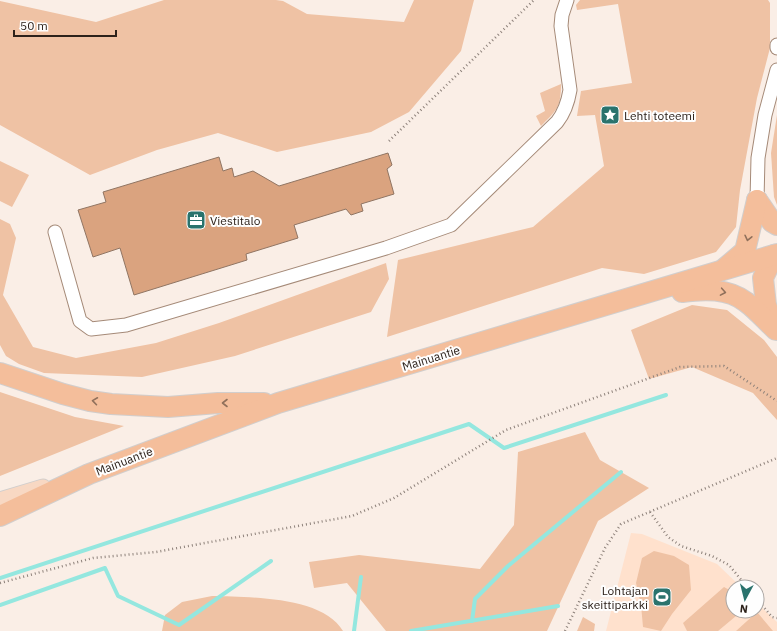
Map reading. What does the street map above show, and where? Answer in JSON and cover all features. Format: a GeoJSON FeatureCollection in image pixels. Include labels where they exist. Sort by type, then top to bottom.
{"type":"FeatureCollection","features":[{"type":"Feature","properties":{"kind":"highway"},"geometry":{"type":"LineString","coordinates":[[757,200],[772,222],[777,225]]}},
{"type":"Feature","properties":{"kind":"highway"},"geometry":{"type":"LineString","coordinates":[[723,271],[744,251],[757,200]]}},
{"type":"Feature","properties":{"kind":"highway"},"geometry":{"type":"LineString","coordinates":[[775,254],[763,278],[766,305],[776,331]]}},
{"type":"Feature","properties":{"kind":"highway","name":"Mainuantie"},"geometry":{"type":"LineString","coordinates":[[0,516],[89,474],[278,403],[723,271],[775,254]]}},
{"type":"Feature","properties":{"kind":"highway"},"geometry":{"type":"LineString","coordinates":[[629,299],[703,289],[728,292],[746,301],[776,331]]}},
{"type":"Feature","properties":{"kind":"highway"},"geometry":{"type":"LineString","coordinates":[[0,373],[63,394],[90,401],[111,404],[168,407],[278,403]]}},
{"type":"Feature","properties":{"kind":"main road","name":"Mainuantie"},"geometry":{"type":"LineString","coordinates":[[0,502],[89,474]]}},
{"type":"Feature","properties":{"kind":"street"},"geometry":{"type":"LineString","coordinates":[[55,232],[80,321],[91,329],[126,325],[386,248],[451,225],[557,122],[563,114],[569,100],[570,90],[561,26],[562,15],[567,1]]}},
{"type":"Feature","properties":{"kind":"street"},"geometry":{"type":"LineString","coordinates":[[757,200],[758,158],[765,115],[777,70]]}},
{"type":"Feature","properties":{"kind":"path"},"geometry":{"type":"LineString","coordinates":[[389,141],[534,0]]}},
{"type":"Feature","properties":{"kind":"path"},"geometry":{"type":"LineString","coordinates":[[0,583],[93,558],[156,552],[352,516],[394,498],[506,430],[680,367],[724,366],[777,401]]}},
{"type":"Feature","properties":{"kind":"path"},"geometry":{"type":"LineString","coordinates":[[565,631],[605,548],[621,524],[777,458]]}},
{"type":"Feature","properties":{"kind":"path"},"geometry":{"type":"LineString","coordinates":[[650,512],[668,537],[681,546],[712,556],[729,565],[740,579]]}},
{"type":"Feature","properties":{"kind":"path"},"geometry":{"type":"LineString","coordinates":[[765,609],[772,617],[777,618]]}},
{"type":"Feature","properties":{"kind":"shaded area"},"geometry":{"type":"Polygon","coordinates":[[[164,0],[276,0],[283,1],[307,14],[404,22],[414,0],[474,0],[461,51],[409,112],[371,132],[277,152],[218,133],[157,150],[90,175],[0,125],[0,1],[96,22],[164,0]]]}},
{"type":"Feature","properties":{"kind":"shaded area"},"geometry":{"type":"Polygon","coordinates":[[[580,0],[768,0],[770,3],[770,48],[757,98],[740,190],[736,227],[716,252],[644,274],[602,268],[387,337],[398,260],[533,227],[604,166],[595,115],[577,116],[581,91],[632,83],[618,4],[577,10],[576,5],[580,0]]]}},
{"type":"Feature","properties":{"kind":"shaded area"},"geometry":{"type":"Polygon","coordinates":[[[561,84],[560,98],[557,108],[541,126],[536,116],[545,111],[540,93],[561,84]]]}},
{"type":"Feature","properties":{"kind":"shaded area"},"geometry":{"type":"Polygon","coordinates":[[[777,115],[777,205],[774,197],[771,153],[777,115]]]}},
{"type":"Feature","properties":{"kind":"shaded area"},"geometry":{"type":"Polygon","coordinates":[[[0,161],[29,175],[12,207],[0,201],[0,161]]]}},
{"type":"Feature","properties":{"kind":"shaded area"},"geometry":{"type":"Polygon","coordinates":[[[0,219],[10,224],[16,238],[3,295],[33,347],[76,358],[156,343],[219,323],[386,263],[389,279],[371,312],[235,356],[142,377],[44,373],[19,364],[6,356],[0,345],[0,219]]]}},
{"type":"Feature","properties":{"kind":"shaded area"},"geometry":{"type":"Polygon","coordinates":[[[692,305],[727,310],[764,340],[777,357],[777,420],[753,393],[692,367],[649,379],[631,330],[692,305]]]}},
{"type":"Feature","properties":{"kind":"shaded area"},"geometry":{"type":"Polygon","coordinates":[[[0,392],[75,417],[124,426],[0,476],[0,392]]]}},
{"type":"Feature","properties":{"kind":"shaded area"},"geometry":{"type":"Polygon","coordinates":[[[585,432],[600,460],[649,488],[598,521],[547,631],[386,631],[347,583],[314,588],[309,562],[359,555],[480,569],[514,525],[518,452],[585,432]]]}},
{"type":"Feature","properties":{"kind":"shaded area"},"geometry":{"type":"Polygon","coordinates":[[[631,533],[642,534],[717,564],[733,579],[725,579],[725,619],[765,619],[765,611],[777,622],[777,631],[606,631],[631,533]]]}},
{"type":"Feature","properties":{"kind":"shaded area","name":"Lohtajan skeittiparkki"},"geometry":{"type":"Polygon","coordinates":[[[654,551],[674,556],[689,565],[691,590],[661,631],[643,627],[641,605],[636,583],[642,558],[654,551]]]}},
{"type":"Feature","properties":{"kind":"shaded area"},"geometry":{"type":"Polygon","coordinates":[[[725,588],[725,619],[732,619],[718,631],[687,631],[683,623],[725,588]]]}},
{"type":"Feature","properties":{"kind":"shaded area"},"geometry":{"type":"Polygon","coordinates":[[[212,596],[264,598],[302,605],[319,611],[333,619],[343,631],[162,631],[165,615],[182,602],[212,596]]]}},
{"type":"Feature","properties":{"kind":"shaded area"},"geometry":{"type":"Polygon","coordinates":[[[583,617],[595,624],[594,631],[577,631],[583,617]]]}},
{"type":"Feature","properties":{"kind":"shaded area"},"geometry":{"type":"Polygon","coordinates":[[[749,619],[763,619],[773,631],[736,631],[749,619]]]}},
{"type":"Feature","properties":{"kind":"building","name":"Viestitalo"},"geometry":{"type":"Polygon","coordinates":[[[388,153],[392,165],[387,169],[394,194],[361,204],[363,211],[351,215],[346,209],[294,225],[298,238],[246,254],[247,260],[134,295],[120,248],[93,257],[78,210],[106,202],[103,192],[219,157],[223,171],[232,168],[234,177],[253,171],[279,186],[388,153]]]}},
{"type":"Feature","properties":{"kind":"waterway"},"geometry":{"type":"LineString","coordinates":[[0,578],[469,424],[504,448],[666,395]]}},
{"type":"Feature","properties":{"kind":"waterway"},"geometry":{"type":"LineString","coordinates":[[472,621],[475,599],[508,566],[621,472]]}},
{"type":"Feature","properties":{"kind":"waterway"},"geometry":{"type":"LineString","coordinates":[[0,605],[105,568],[118,596],[179,625],[271,561]]}},
{"type":"Feature","properties":{"kind":"waterway"},"geometry":{"type":"LineString","coordinates":[[354,631],[361,577]]}},
{"type":"Feature","properties":{"kind":"waterway"},"geometry":{"type":"LineString","coordinates":[[411,631],[558,606]]}},
{"type":"Feature","properties":{"kind":"place","name":"Lehti toteemi"},"geometry":{"type":"Point","coordinates":[610,115]}},
{"type":"Feature","properties":{"kind":"place","name":"Viestitalo"},"geometry":{"type":"Point","coordinates":[196,220]}},
{"type":"Feature","properties":{"kind":"place","name":"Lohtajan skeittiparkki"},"geometry":{"type":"Point","coordinates":[662,597]}}]}
